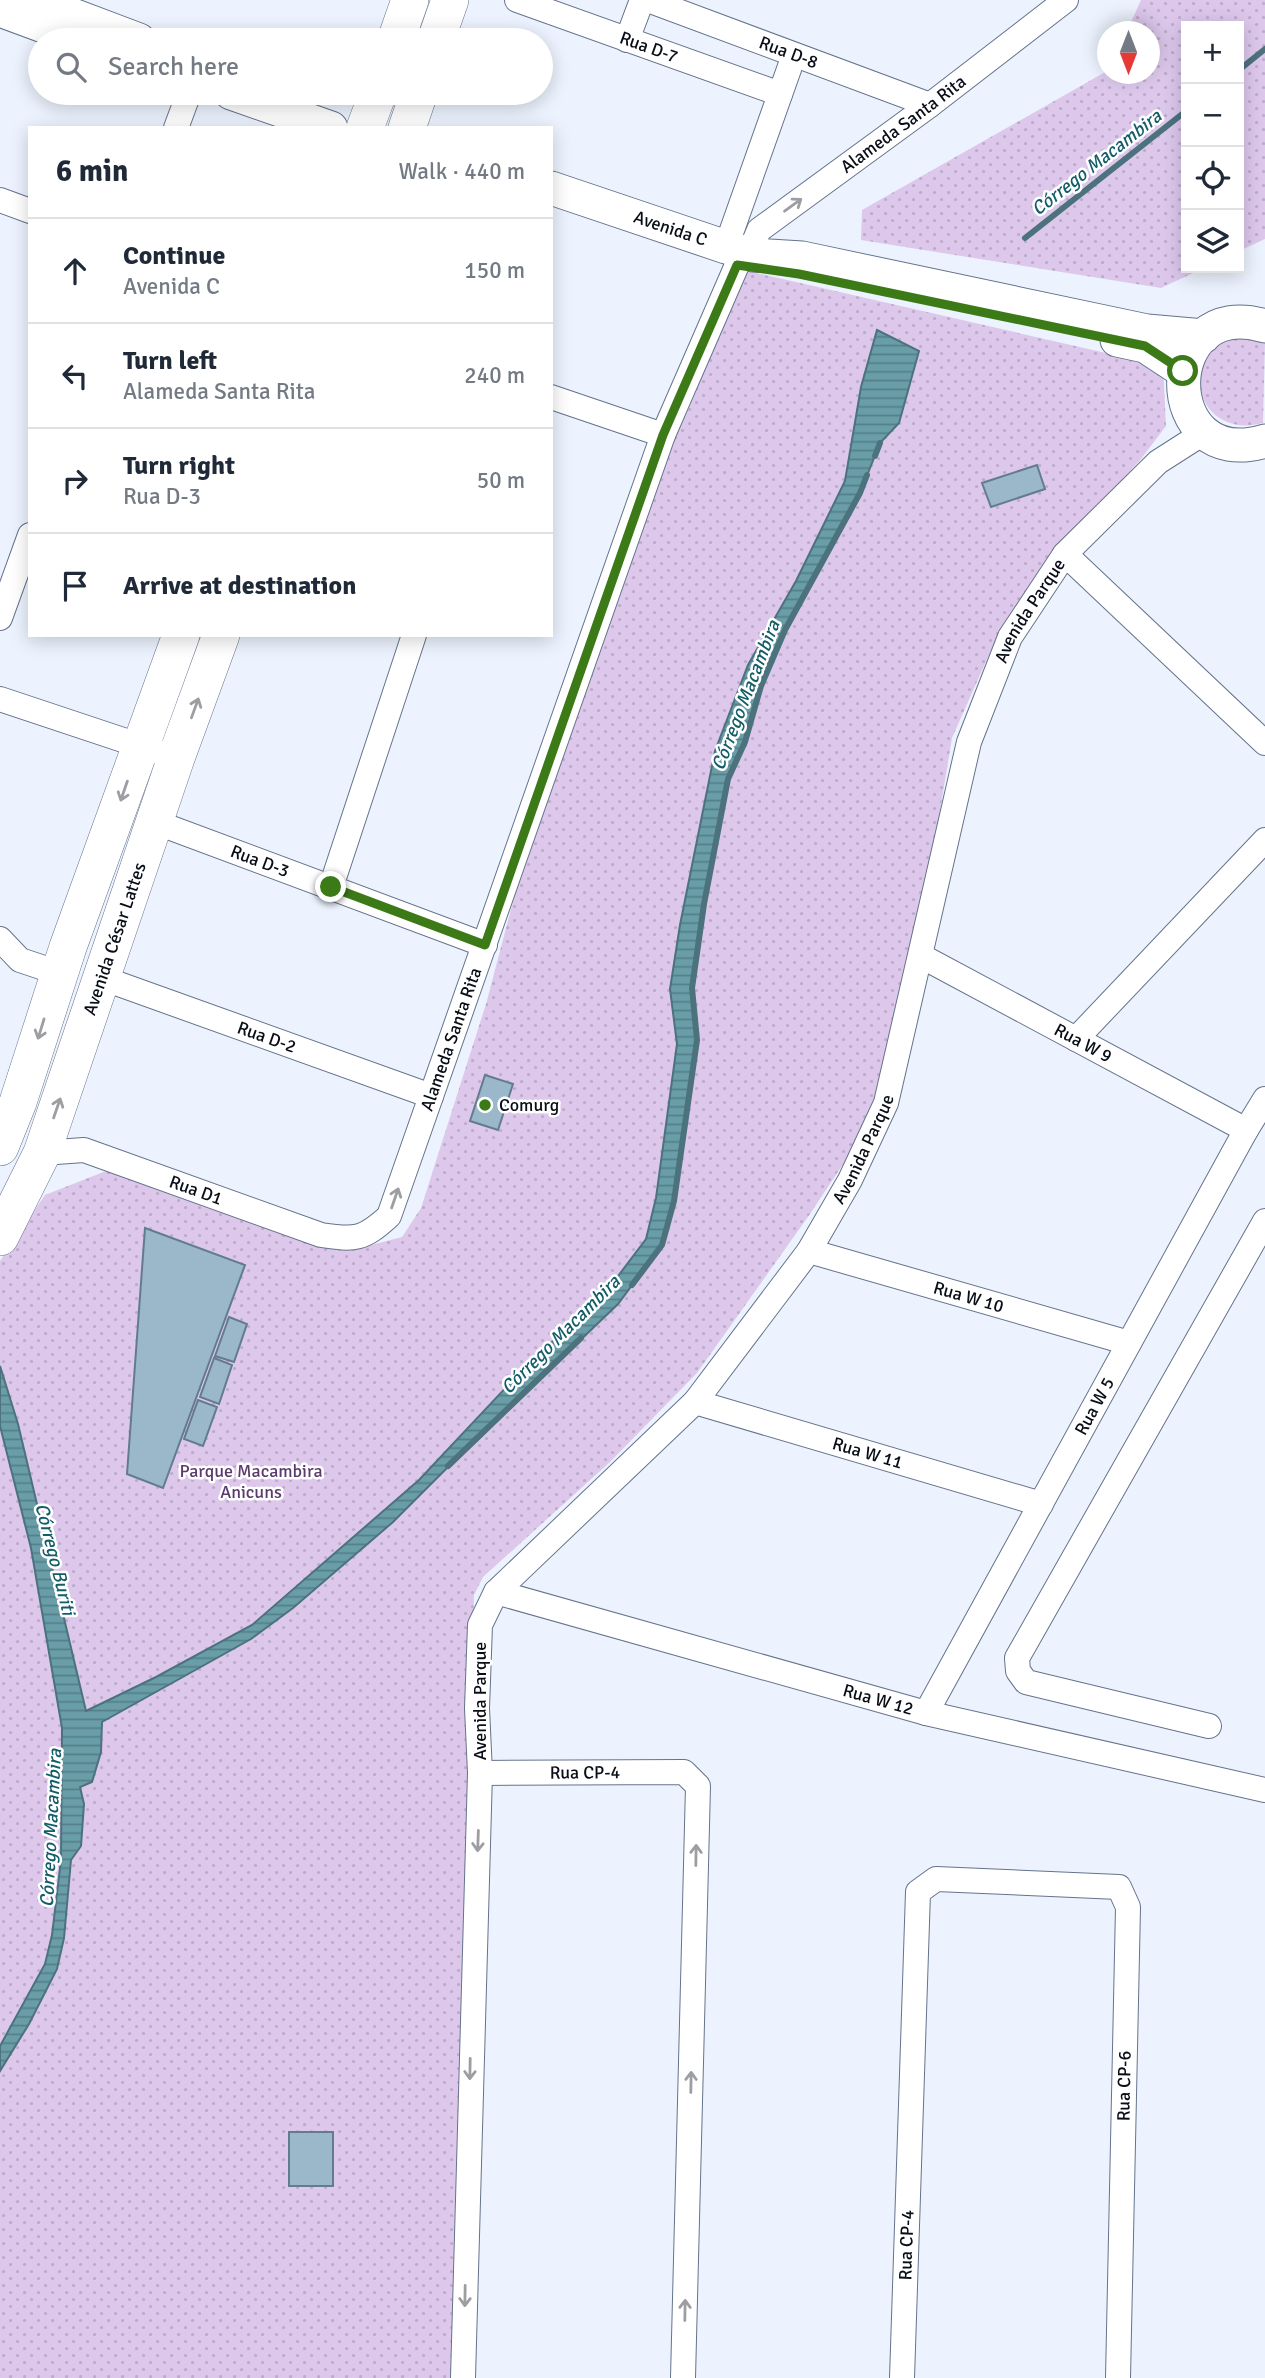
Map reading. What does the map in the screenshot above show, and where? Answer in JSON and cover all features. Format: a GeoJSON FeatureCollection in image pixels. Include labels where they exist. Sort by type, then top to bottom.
{"type":"FeatureCollection","features":[{"type":"Feature","properties":{"kind":"main road"},"geometry":{"type":"LineString","coordinates":[[400,28],[410,0]]}},
{"type":"Feature","properties":{"kind":"main road"},"geometry":{"type":"LineString","coordinates":[[440,28],[450,0]]}},
{"type":"Feature","properties":{"kind":"main road"},"geometry":{"type":"LineString","coordinates":[[408,126],[415,105]]}},
{"type":"Feature","properties":{"kind":"main road"},"geometry":{"type":"LineString","coordinates":[[0,1147],[18,1102],[59,973],[180,637]]}},
{"type":"Feature","properties":{"kind":"main road","name":"Avenida César Lattes"},"geometry":{"type":"LineString","coordinates":[[0,1237],[42,1153],[176,758],[220,637]]}},
{"type":"Feature","properties":{"kind":"street"},"geometry":{"type":"LineString","coordinates":[[33,0],[107,28]]}},
{"type":"Feature","properties":{"kind":"street","name":"Rua D-7"},"geometry":{"type":"LineString","coordinates":[[517,0],[780,94]]}},
{"type":"Feature","properties":{"kind":"street"},"geometry":{"type":"LineString","coordinates":[[627,40],[642,0]]}},
{"type":"Feature","properties":{"kind":"street","name":"Rua D-8"},"geometry":{"type":"LineString","coordinates":[[648,0],[930,105]]}},
{"type":"Feature","properties":{"kind":"street","name":"Alameda Santa Rita"},"geometry":{"type":"LineString","coordinates":[[348,1239],[371,1233],[389,1216],[663,435],[739,256],[754,242],[759,230],[930,105],[1066,0]]}},
{"type":"Feature","properties":{"kind":"street"},"geometry":{"type":"LineString","coordinates":[[0,10],[50,28]]}},
{"type":"Feature","properties":{"kind":"street"},"geometry":{"type":"LineString","coordinates":[[739,256],[780,94],[794,55]]}},
{"type":"Feature","properties":{"kind":"street"},"geometry":{"type":"LineString","coordinates":[[177,126],[185,105]]}},
{"type":"Feature","properties":{"kind":"street"},"geometry":{"type":"LineString","coordinates":[[265,105],[325,126]]}},
{"type":"Feature","properties":{"kind":"street"},"geometry":{"type":"LineString","coordinates":[[325,105],[372,118]]}},
{"type":"Feature","properties":{"kind":"street","name":"Avenida C"},"geometry":{"type":"LineString","coordinates":[[553,189],[739,256],[802,258],[1147,331],[1204,336]]}},
{"type":"Feature","properties":{"kind":"street"},"geometry":{"type":"LineString","coordinates":[[0,200],[28,210]]}},
{"type":"Feature","properties":{"kind":"street","name":"Avenida C"},"geometry":{"type":"LineString","coordinates":[[553,204],[799,274],[1145,346],[1183,371]]}},
{"type":"Feature","properties":{"kind":"street"},"geometry":{"type":"LineString","coordinates":[[1262,322],[1228,324],[1204,336],[1191,352],[1183,371],[1182,386],[1196,420],[1231,444],[1245,445],[1265,441]]}},
{"type":"Feature","properties":{"kind":"street"},"geometry":{"type":"LineString","coordinates":[[553,398],[663,435]]}},
{"type":"Feature","properties":{"kind":"street","name":"Avenida Parque"},"geometry":{"type":"LineString","coordinates":[[480,1773],[477,1708],[480,1625],[496,1592],[695,1402],[809,1251],[850,1180],[886,1103],[969,742],[1010,637],[1065,554],[1196,420]]}},
{"type":"Feature","properties":{"kind":"street"},"geometry":{"type":"LineString","coordinates":[[2,603],[28,540]]}},
{"type":"Feature","properties":{"kind":"street"},"geometry":{"type":"LineString","coordinates":[[1065,554],[1265,743]]}},
{"type":"Feature","properties":{"kind":"street"},"geometry":{"type":"LineString","coordinates":[[331,887],[413,637]]}},
{"type":"Feature","properties":{"kind":"street"},"geometry":{"type":"LineString","coordinates":[[0,699],[176,758]]}},
{"type":"Feature","properties":{"kind":"street","name":"Rua D-3"},"geometry":{"type":"LineString","coordinates":[[155,822],[485,945]]}},
{"type":"Feature","properties":{"kind":"street"},"geometry":{"type":"LineString","coordinates":[[1076,1039],[1265,840]]}},
{"type":"Feature","properties":{"kind":"street"},"geometry":{"type":"LineString","coordinates":[[0,939],[20,960],[59,973]]}},
{"type":"Feature","properties":{"kind":"street","name":"Rua W 9"},"geometry":{"type":"LineString","coordinates":[[921,956],[1245,1130]]}},
{"type":"Feature","properties":{"kind":"street","name":"Rua D-2"},"geometry":{"type":"LineString","coordinates":[[102,978],[431,1096]]}},
{"type":"Feature","properties":{"kind":"street","name":"Rua W 5"},"geometry":{"type":"LineString","coordinates":[[926,1713],[1245,1130],[1265,1099]]}},
{"type":"Feature","properties":{"kind":"street","name":"Rua D1"},"geometry":{"type":"LineString","coordinates":[[42,1153],[84,1150],[321,1235],[348,1239]]}},
{"type":"Feature","properties":{"kind":"street"},"geometry":{"type":"LineString","coordinates":[[1209,1726],[1026,1682],[1018,1671],[1017,1658],[1265,1220]]}},
{"type":"Feature","properties":{"kind":"street","name":"Rua W 10"},"geometry":{"type":"LineString","coordinates":[[809,1251],[1129,1343]]}},
{"type":"Feature","properties":{"kind":"street","name":"Rua W 11"},"geometry":{"type":"LineString","coordinates":[[695,1402],[1041,1504]]}},
{"type":"Feature","properties":{"kind":"street","name":"Rua W 12"},"geometry":{"type":"LineString","coordinates":[[496,1592],[926,1713],[1265,1790]]}},
{"type":"Feature","properties":{"kind":"street","name":"Rua CP-4"},"geometry":{"type":"LineString","coordinates":[[480,1773],[684,1772],[698,1786],[683,2378]]}},
{"type":"Feature","properties":{"kind":"street"},"geometry":{"type":"LineString","coordinates":[[463,2378],[480,1773]]}},
{"type":"Feature","properties":{"kind":"street","name":"Rua CP-4"},"geometry":{"type":"LineString","coordinates":[[902,2378],[918,1892],[936,1879],[1028,1883]]}},
{"type":"Feature","properties":{"kind":"street","name":"Rua CP-6"},"geometry":{"type":"LineString","coordinates":[[1028,1883],[1119,1887],[1129,1907],[1118,2378]]}},
{"type":"Feature","properties":{"kind":"green space"},"geometry":{"type":"Polygon","coordinates":[[[1141,0],[1265,0],[1265,239],[1244,249],[1244,21],[1181,21],[1181,273],[1193,273],[1161,288],[861,240],[862,210],[1097,77],[1097,84],[1160,84],[1160,21],[1132,21],[1141,0]]]}},
{"type":"Feature","properties":{"kind":"green space","name":"Parque Macambira Anicuns"},"geometry":{"type":"Polygon","coordinates":[[[743,270],[1163,366],[1166,426],[1141,459],[1060,548],[1000,630],[952,738],[915,962],[867,1128],[810,1214],[697,1373],[609,1463],[483,1577],[474,1595],[452,2378],[0,2378],[0,1261],[45,1195],[111,1169],[352,1250],[402,1237],[421,1208],[486,1004],[520,875],[673,442],[691,404],[743,270]]]}},
{"type":"Feature","properties":{"kind":"green space"},"geometry":{"type":"Polygon","coordinates":[[[1232,338],[1265,341],[1263,423],[1241,425],[1224,421],[1211,410],[1203,397],[1200,381],[1204,365],[1214,350],[1232,338]]]}},
{"type":"Feature","properties":{"kind":"water"},"geometry":{"type":"Polygon","coordinates":[[[877,330],[919,351],[899,423],[880,443],[860,493],[785,630],[761,686],[745,742],[728,779],[704,904],[692,988],[697,1040],[674,1201],[662,1245],[618,1304],[393,1522],[293,1608],[251,1639],[102,1722],[101,1752],[92,1782],[80,1787],[84,1804],[81,1846],[71,1860],[64,1938],[57,1969],[29,2024],[0,2071],[0,2046],[45,1964],[52,1935],[61,1860],[62,1728],[31,1548],[0,1426],[0,1366],[18,1424],[86,1711],[252,1625],[419,1480],[528,1364],[606,1292],[646,1239],[656,1198],[677,1044],[670,989],[715,751],[748,665],[796,581],[845,481],[861,387],[877,330]]]}},
{"type":"Feature","properties":{"kind":"building"},"geometry":{"type":"Polygon","coordinates":[[[1037,465],[1045,489],[991,507],[982,483],[1037,465]]]}},
{"type":"Feature","properties":{"kind":"building"},"geometry":{"type":"Polygon","coordinates":[[[485,1075],[513,1084],[498,1130],[470,1121],[485,1075]]]}},
{"type":"Feature","properties":{"kind":"building"},"geometry":{"type":"Polygon","coordinates":[[[145,1228],[245,1265],[163,1488],[127,1474],[145,1228]]]}},
{"type":"Feature","properties":{"kind":"building"},"geometry":{"type":"Polygon","coordinates":[[[229,1317],[247,1324],[234,1362],[215,1356],[229,1317]]]}},
{"type":"Feature","properties":{"kind":"building"},"geometry":{"type":"Polygon","coordinates":[[[214,1358],[232,1365],[219,1404],[200,1397],[214,1358]]]}},
{"type":"Feature","properties":{"kind":"building"},"geometry":{"type":"Polygon","coordinates":[[[198,1400],[217,1407],[203,1446],[184,1439],[198,1400]]]}},
{"type":"Feature","properties":{"kind":"building"},"geometry":{"type":"Polygon","coordinates":[[[289,2132],[333,2132],[333,2186],[289,2186],[289,2132]]]}},
{"type":"Feature","properties":{"kind":"waterway","name":"Córrego Macambira"},"geometry":{"type":"LineString","coordinates":[[1244,66],[1265,49]]}},
{"type":"Feature","properties":{"kind":"waterway","name":"Córrego Macambira"},"geometry":{"type":"LineString","coordinates":[[1025,238],[1181,115]]}},
{"type":"Feature","properties":{"kind":"waterway","name":"Córrego Macambira"},"geometry":{"type":"LineString","coordinates":[[875,456],[880,443]]}},
{"type":"Feature","properties":{"kind":"waterway","name":"Córrego Macambira"},"geometry":{"type":"LineString","coordinates":[[632,1285],[662,1245],[674,1201],[697,1040],[692,988],[704,904],[728,779],[745,742],[761,686],[785,630],[860,493],[867,475]]}},
{"type":"Feature","properties":{"kind":"waterway","name":"Córrego Macambira"},"geometry":{"type":"LineString","coordinates":[[448,1466],[581,1338]]}},
{"type":"Feature","properties":{"kind":"place","name":"Comurg"},"geometry":{"type":"Point","coordinates":[485,1105]}},
{"type":"Feature","properties":{"kind":"route"},"geometry":{"type":"LineString","coordinates":[[331,887],[485,945],[663,435],[737,265],[799,274],[1145,346],[1183,371]]}},
{"type":"Feature","properties":{"kind":"water label","name":"Córrego Buriti"},"geometry":{"type":"Point","coordinates":[56,1559]}}]}
